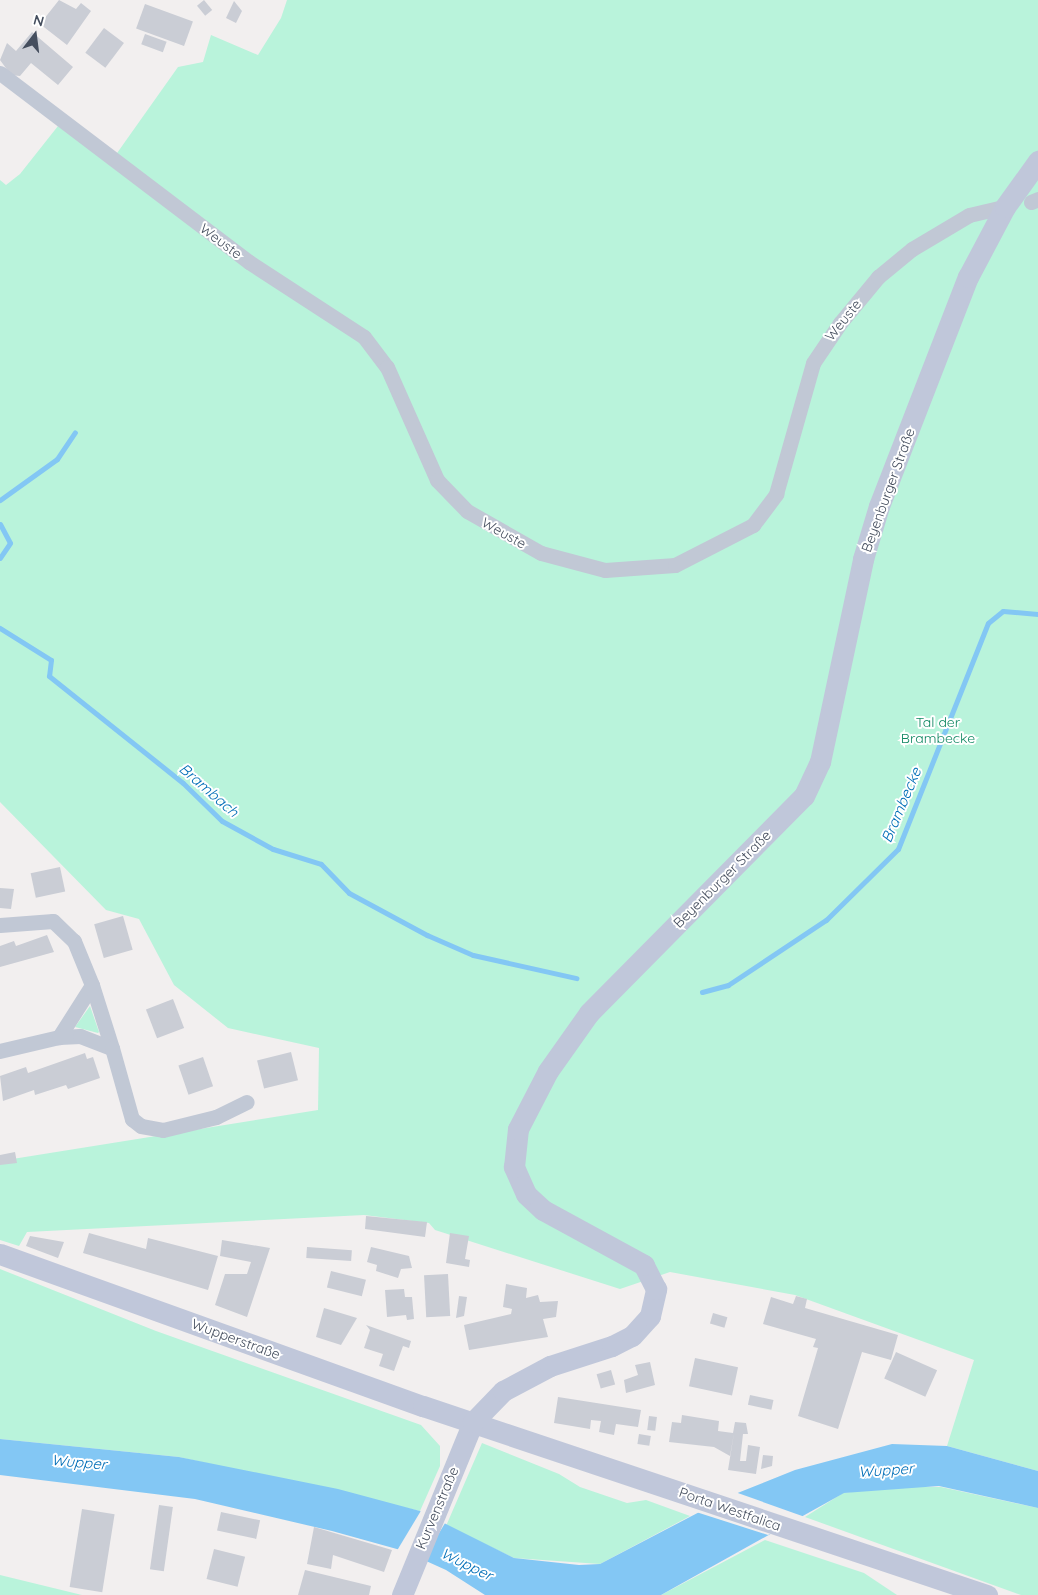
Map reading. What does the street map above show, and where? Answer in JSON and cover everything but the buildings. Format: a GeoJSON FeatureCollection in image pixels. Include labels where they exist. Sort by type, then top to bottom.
{"type":"FeatureCollection","features":[{"type":"Feature","properties":{"kind":"main road","name":"Beyenburger Straße"},"geometry":{"type":"LineString","coordinates":[[473,1422],[503,1391],[550,1366],[632,1336],[650,1316],[656,1289],[644,1266],[543,1210],[526,1194],[514,1167],[518,1128],[548,1071],[590,1013],[804,796],[820,762],[876,514],[968,277],[1005,207],[1038,161]]}},
{"type":"Feature","properties":{"kind":"main road","name":"Wupperstraße"},"geometry":{"type":"LineString","coordinates":[[0,1254],[473,1422]]}},
{"type":"Feature","properties":{"kind":"main road","name":"Kurvenstraße"},"geometry":{"type":"LineString","coordinates":[[402,1595],[473,1422]]}},
{"type":"Feature","properties":{"kind":"main road","name":"Porta Westfalica"},"geometry":{"type":"LineString","coordinates":[[473,1422],[987,1595]]}},
{"type":"Feature","properties":{"kind":"street","name":"Weuste"},"geometry":{"type":"LineString","coordinates":[[0,73],[249,262],[364,337],[387,366],[437,480],[466,511],[541,554],[605,570],[675,565],[753,525],[776,494],[813,362],[840,323],[878,277],[920,244],[968,215],[1005,207]]}},
{"type":"Feature","properties":{"kind":"street"},"geometry":{"type":"LineString","coordinates":[[0,925],[53,921],[74,941],[92,985],[132,1119],[141,1126],[163,1130],[216,1117],[247,1102]]}},
{"type":"Feature","properties":{"kind":"street"},"geometry":{"type":"LineString","coordinates":[[59,1037],[92,985]]}},
{"type":"Feature","properties":{"kind":"street"},"geometry":{"type":"LineString","coordinates":[[0,1051],[59,1037],[80,1036],[112,1048]]}},
{"type":"Feature","properties":{"kind":"green space","name":"Tal der Brambecke"},"geometry":{"type":"Polygon","coordinates":[[[287,0],[1038,0],[1038,1471],[947,1446],[974,1360],[795,1295],[670,1272],[620,1289],[435,1230],[429,1223],[364,1215],[27,1232],[19,1246],[0,1240],[0,1161],[318,1110],[319,1048],[228,1028],[174,985],[139,919],[106,910],[0,802],[0,180],[6,185],[20,174],[58,126],[110,163],[178,67],[203,62],[211,35],[258,55],[281,18],[287,0]]]}},
{"type":"Feature","properties":{"kind":"green space"},"geometry":{"type":"Polygon","coordinates":[[[90,1006],[99,1032],[98,1033],[75,1027],[90,1006]]]}},
{"type":"Feature","properties":{"kind":"green space"},"geometry":{"type":"Polygon","coordinates":[[[0,1269],[156,1331],[421,1425],[440,1446],[440,1466],[420,1511],[179,1457],[0,1439],[0,1269]]]}},
{"type":"Feature","properties":{"kind":"green space"},"geometry":{"type":"Polygon","coordinates":[[[482,1443],[559,1474],[580,1487],[627,1503],[646,1500],[690,1516],[600,1564],[514,1558],[446,1526],[482,1443]]]}},
{"type":"Feature","properties":{"kind":"green space"},"geometry":{"type":"Polygon","coordinates":[[[896,1487],[941,1487],[1038,1508],[1038,1595],[1021,1595],[805,1517],[843,1493],[896,1487]]]}},
{"type":"Feature","properties":{"kind":"green space"},"geometry":{"type":"Polygon","coordinates":[[[765,1540],[864,1573],[897,1595],[661,1595],[765,1540]]]}},
{"type":"Feature","properties":{"kind":"green space"},"geometry":{"type":"Polygon","coordinates":[[[0,1575],[82,1595],[0,1595],[0,1575]]]}},
{"type":"Feature","properties":{"kind":"water","name":"Wupper"},"geometry":{"type":"Polygon","coordinates":[[[0,1439],[179,1457],[338,1489],[420,1511],[514,1558],[579,1565],[600,1564],[730,1496],[795,1470],[892,1444],[947,1446],[1038,1471],[1038,1508],[939,1486],[844,1493],[661,1595],[485,1595],[446,1570],[404,1551],[332,1531],[195,1499],[0,1475],[0,1439]]]}},
{"type":"Feature","properties":{"kind":"pier"},"geometry":{"type":"Polygon","coordinates":[[[735,1492],[805,1517],[768,1535],[693,1511],[735,1492]]]}},
{"type":"Feature","properties":{"kind":"pier"},"geometry":{"type":"Polygon","coordinates":[[[422,1509],[445,1523],[420,1565],[397,1551],[422,1509]]]}},
{"type":"Feature","properties":{"kind":"waterway"},"geometry":{"type":"LineString","coordinates":[[0,500],[57,459],[75,432]]}},
{"type":"Feature","properties":{"kind":"waterway"},"geometry":{"type":"LineString","coordinates":[[0,524],[10,543],[0,558]]}},
{"type":"Feature","properties":{"kind":"waterway","name":"Brambecke"},"geometry":{"type":"LineString","coordinates":[[702,992],[728,985],[826,920],[898,849],[988,623],[1003,611],[1038,614]]}},
{"type":"Feature","properties":{"kind":"waterway","name":"Brambach"},"geometry":{"type":"LineString","coordinates":[[0,628],[51,660],[49,676],[183,783],[222,821],[273,849],[321,864],[349,893],[427,935],[473,955],[576,978]]}}]}
